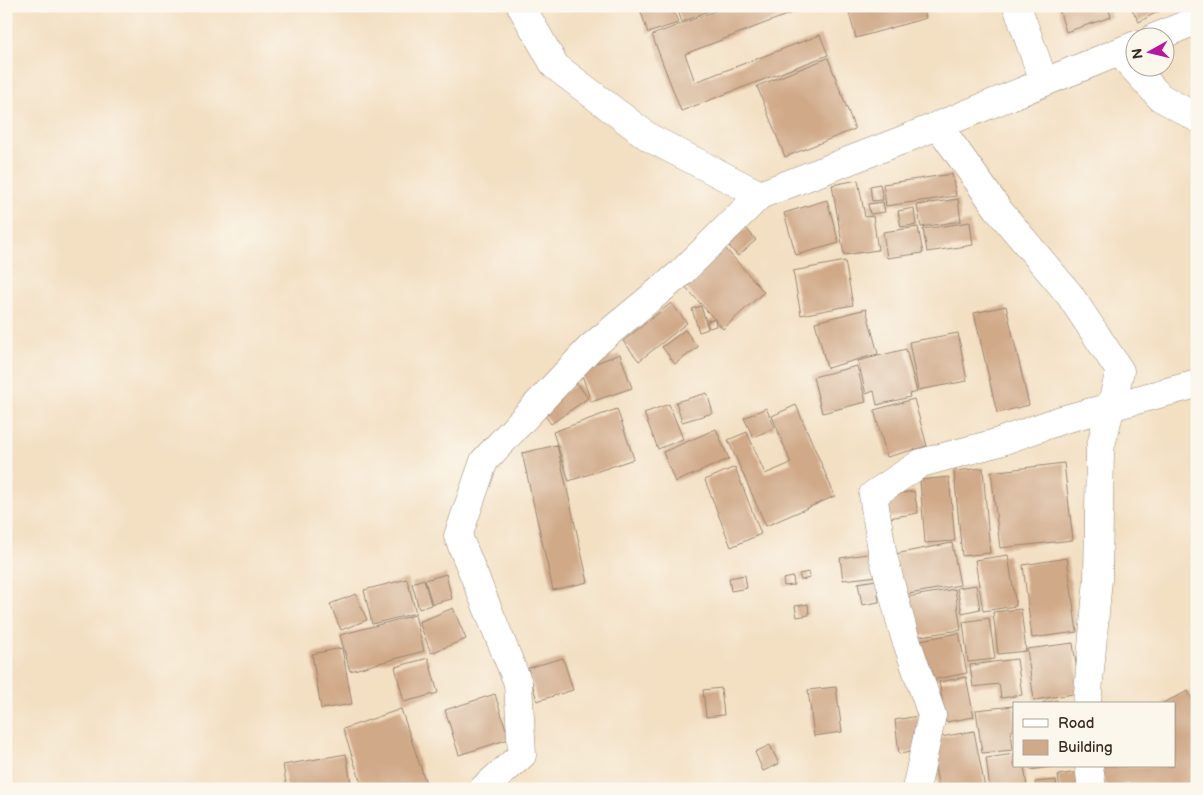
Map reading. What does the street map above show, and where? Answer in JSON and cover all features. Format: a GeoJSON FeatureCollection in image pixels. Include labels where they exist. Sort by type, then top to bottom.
{"type":"FeatureCollection","features":[{"type":"Feature","properties":{"kind":"street"},"geometry":{"type":"LineString","coordinates":[[521,6],[555,66],[650,138],[760,195]]}},
{"type":"Feature","properties":{"kind":"street"},"geometry":{"type":"LineString","coordinates":[[1017,6],[1044,82]]}},
{"type":"Feature","properties":{"kind":"street"},"geometry":{"type":"LineString","coordinates":[[1176,29],[1197,20]]}},
{"type":"Feature","properties":{"kind":"street"},"geometry":{"type":"LineString","coordinates":[[483,789],[522,755],[518,683],[458,536],[484,461],[590,348],[681,272],[760,195],[1126,48]]}},
{"type":"Feature","properties":{"kind":"street"},"geometry":{"type":"LineString","coordinates":[[1148,78],[1160,96],[1197,118]]}},
{"type":"Feature","properties":{"kind":"street"},"geometry":{"type":"LineString","coordinates":[[938,125],[1000,212],[1069,294],[1120,371],[1100,448],[1098,579],[1087,702]]}},
{"type":"Feature","properties":{"kind":"street"},"geometry":{"type":"LineString","coordinates":[[916,789],[932,715],[904,634],[883,556],[873,495],[921,463],[996,443],[1061,420],[1197,384]]}},
{"type":"Feature","properties":{"kind":"street"},"geometry":{"type":"LineString","coordinates":[[1089,768],[1092,789]]}},
{"type":"Feature","properties":{"kind":"building"},"geometry":{"type":"Polygon","coordinates":[[[639,6],[672,6],[678,23],[648,33],[639,6]]]}},
{"type":"Feature","properties":{"kind":"building"},"geometry":{"type":"Polygon","coordinates":[[[676,6],[720,6],[682,22],[676,6]]]}},
{"type":"Feature","properties":{"kind":"building"},"geometry":{"type":"Polygon","coordinates":[[[728,6],[810,6],[685,54],[695,82],[820,35],[828,55],[681,111],[652,35],[728,6]]]}},
{"type":"Feature","properties":{"kind":"building"},"geometry":{"type":"Polygon","coordinates":[[[847,6],[923,6],[926,18],[856,38],[847,6]]]}},
{"type":"Feature","properties":{"kind":"building"},"geometry":{"type":"Polygon","coordinates":[[[1058,6],[1108,6],[1111,17],[1066,32],[1058,6]]]}},
{"type":"Feature","properties":{"kind":"building"},"geometry":{"type":"Polygon","coordinates":[[[1130,6],[1168,6],[1139,22],[1130,6]]]}},
{"type":"Feature","properties":{"kind":"building"},"geometry":{"type":"Polygon","coordinates":[[[828,58],[855,129],[785,157],[757,86],[828,58]]]}},
{"type":"Feature","properties":{"kind":"building"},"geometry":{"type":"Polygon","coordinates":[[[952,174],[956,196],[886,206],[883,184],[952,174]]]}},
{"type":"Feature","properties":{"kind":"building"},"geometry":{"type":"Polygon","coordinates":[[[858,180],[865,217],[873,216],[878,250],[844,255],[832,185],[858,180]]]}},
{"type":"Feature","properties":{"kind":"building"},"geometry":{"type":"Polygon","coordinates":[[[880,184],[883,200],[872,201],[870,186],[880,184]]]}},
{"type":"Feature","properties":{"kind":"building"},"geometry":{"type":"Polygon","coordinates":[[[958,199],[961,221],[921,227],[917,205],[958,199]]]}},
{"type":"Feature","properties":{"kind":"building"},"geometry":{"type":"Polygon","coordinates":[[[827,200],[839,243],[796,255],[784,213],[827,200]]]}},
{"type":"Feature","properties":{"kind":"building"},"geometry":{"type":"Polygon","coordinates":[[[883,202],[885,212],[870,214],[868,204],[883,202]]]}},
{"type":"Feature","properties":{"kind":"building"},"geometry":{"type":"Polygon","coordinates":[[[914,208],[916,225],[901,227],[898,211],[914,208]]]}},
{"type":"Feature","properties":{"kind":"building"},"geometry":{"type":"Polygon","coordinates":[[[970,222],[973,245],[927,252],[923,229],[970,222]]]}},
{"type":"Feature","properties":{"kind":"building"},"geometry":{"type":"Polygon","coordinates":[[[918,227],[923,253],[887,258],[883,232],[918,227]]]}},
{"type":"Feature","properties":{"kind":"building"},"geometry":{"type":"Polygon","coordinates":[[[746,228],[756,240],[738,256],[727,244],[746,228]]]}},
{"type":"Feature","properties":{"kind":"building"},"geometry":{"type":"Polygon","coordinates":[[[725,248],[764,292],[723,329],[684,285],[725,248]]]}},
{"type":"Feature","properties":{"kind":"building"},"geometry":{"type":"Polygon","coordinates":[[[845,261],[853,305],[801,315],[793,271],[845,261]]]}},
{"type":"Feature","properties":{"kind":"building"},"geometry":{"type":"Polygon","coordinates":[[[671,303],[687,323],[639,361],[623,341],[671,303]]]}},
{"type":"Feature","properties":{"kind":"building"},"geometry":{"type":"Polygon","coordinates":[[[701,306],[708,329],[699,332],[692,309],[701,306]]]}},
{"type":"Feature","properties":{"kind":"building"},"geometry":{"type":"Polygon","coordinates":[[[1006,306],[1029,405],[997,413],[974,313],[1006,306]]]}},
{"type":"Feature","properties":{"kind":"building"},"geometry":{"type":"Polygon","coordinates":[[[866,309],[878,354],[827,368],[815,322],[866,309]]]}},
{"type":"Feature","properties":{"kind":"building"},"geometry":{"type":"Polygon","coordinates":[[[715,319],[716,326],[709,328],[707,321],[715,319]]]}},
{"type":"Feature","properties":{"kind":"building"},"geometry":{"type":"Polygon","coordinates":[[[685,330],[698,347],[675,364],[662,347],[685,330]]]}},
{"type":"Feature","properties":{"kind":"building"},"geometry":{"type":"Polygon","coordinates":[[[958,333],[967,381],[918,390],[909,342],[958,333]]]}},
{"type":"Feature","properties":{"kind":"building"},"geometry":{"type":"Polygon","coordinates":[[[906,349],[917,392],[909,394],[910,397],[877,405],[874,391],[866,394],[858,361],[906,349]]]}},
{"type":"Feature","properties":{"kind":"building"},"geometry":{"type":"Polygon","coordinates":[[[620,354],[632,388],[591,402],[580,369],[620,354]]]}},
{"type":"Feature","properties":{"kind":"building"},"geometry":{"type":"Polygon","coordinates":[[[857,366],[866,402],[822,413],[813,377],[857,366]]]}},
{"type":"Feature","properties":{"kind":"building"},"geometry":{"type":"Polygon","coordinates":[[[577,383],[588,398],[551,424],[540,409],[577,383]]]}},
{"type":"Feature","properties":{"kind":"building"},"geometry":{"type":"Polygon","coordinates":[[[707,393],[713,413],[682,422],[676,402],[707,393]]]}},
{"type":"Feature","properties":{"kind":"building"},"geometry":{"type":"Polygon","coordinates":[[[914,399],[927,446],[887,457],[874,410],[914,399]]]}},
{"type":"Feature","properties":{"kind":"building"},"geometry":{"type":"Polygon","coordinates":[[[669,404],[683,439],[658,449],[644,413],[669,404]]]}},
{"type":"Feature","properties":{"kind":"building"},"geometry":{"type":"Polygon","coordinates":[[[796,405],[835,496],[766,526],[728,440],[747,432],[765,474],[791,463],[772,416],[796,405]]]}},
{"type":"Feature","properties":{"kind":"building"},"geometry":{"type":"Polygon","coordinates":[[[766,408],[775,428],[753,437],[744,418],[766,408]]]}},
{"type":"Feature","properties":{"kind":"building"},"geometry":{"type":"Polygon","coordinates":[[[617,409],[634,459],[569,481],[553,432],[617,409]]]}},
{"type":"Feature","properties":{"kind":"building"},"geometry":{"type":"Polygon","coordinates":[[[716,429],[729,459],[675,482],[663,452],[716,429]]]}},
{"type":"Feature","properties":{"kind":"building"},"geometry":{"type":"Polygon","coordinates":[[[557,445],[588,582],[553,590],[522,453],[557,445]]]}},
{"type":"Feature","properties":{"kind":"building"},"geometry":{"type":"Polygon","coordinates":[[[1064,463],[1073,540],[1000,548],[991,472],[1064,463]]]}},
{"type":"Feature","properties":{"kind":"building"},"geometry":{"type":"Polygon","coordinates":[[[735,467],[761,534],[731,547],[705,480],[735,467]]]}},
{"type":"Feature","properties":{"kind":"building"},"geometry":{"type":"Polygon","coordinates":[[[983,468],[990,553],[962,556],[954,471],[983,468]]]}},
{"type":"Feature","properties":{"kind":"building"},"geometry":{"type":"Polygon","coordinates":[[[949,477],[955,541],[925,543],[920,480],[949,477]]]}},
{"type":"Feature","properties":{"kind":"building"},"geometry":{"type":"Polygon","coordinates":[[[914,491],[918,513],[883,519],[879,497],[914,491]]]}},
{"type":"Feature","properties":{"kind":"building"},"geometry":{"type":"Polygon","coordinates":[[[952,543],[960,585],[903,595],[895,554],[952,543]]]}},
{"type":"Feature","properties":{"kind":"building"},"geometry":{"type":"Polygon","coordinates":[[[874,553],[878,576],[843,580],[840,558],[874,553]]]}},
{"type":"Feature","properties":{"kind":"building"},"geometry":{"type":"Polygon","coordinates":[[[1008,555],[1016,606],[983,611],[975,560],[1008,555]]]}},
{"type":"Feature","properties":{"kind":"building"},"geometry":{"type":"Polygon","coordinates":[[[1067,558],[1077,632],[1032,638],[1023,565],[1067,558]]]}},
{"type":"Feature","properties":{"kind":"building"},"geometry":{"type":"Polygon","coordinates":[[[809,572],[810,578],[801,580],[799,574],[809,572]]]}},
{"type":"Feature","properties":{"kind":"building"},"geometry":{"type":"Polygon","coordinates":[[[446,574],[452,599],[432,604],[425,580],[446,574]]]}},
{"type":"Feature","properties":{"kind":"building"},"geometry":{"type":"Polygon","coordinates":[[[745,575],[747,588],[731,591],[729,578],[745,575]]]}},
{"type":"Feature","properties":{"kind":"building"},"geometry":{"type":"Polygon","coordinates":[[[793,577],[794,585],[784,586],[783,579],[793,577]]]}},
{"type":"Feature","properties":{"kind":"building"},"geometry":{"type":"Polygon","coordinates":[[[407,579],[416,613],[372,624],[364,590],[407,579]]]}},
{"type":"Feature","properties":{"kind":"building"},"geometry":{"type":"Polygon","coordinates":[[[424,579],[431,605],[419,609],[412,583],[424,579]]]}},
{"type":"Feature","properties":{"kind":"building"},"geometry":{"type":"Polygon","coordinates":[[[876,580],[879,602],[862,605],[858,583],[876,580]]]}},
{"type":"Feature","properties":{"kind":"building"},"geometry":{"type":"Polygon","coordinates":[[[976,585],[980,609],[962,613],[957,588],[976,585]]]}},
{"type":"Feature","properties":{"kind":"building"},"geometry":{"type":"Polygon","coordinates":[[[955,589],[961,630],[913,637],[907,597],[955,589]]]}},
{"type":"Feature","properties":{"kind":"building"},"geometry":{"type":"Polygon","coordinates":[[[356,594],[367,620],[341,630],[330,604],[356,594]]]}},
{"type":"Feature","properties":{"kind":"building"},"geometry":{"type":"Polygon","coordinates":[[[808,604],[809,615],[797,617],[795,606],[808,604]]]}},
{"type":"Feature","properties":{"kind":"building"},"geometry":{"type":"Polygon","coordinates":[[[453,608],[466,639],[431,653],[419,622],[453,608]]]}},
{"type":"Feature","properties":{"kind":"building"},"geometry":{"type":"Polygon","coordinates":[[[1021,609],[1026,651],[998,654],[993,612],[1021,609]]]}},
{"type":"Feature","properties":{"kind":"building"},"geometry":{"type":"Polygon","coordinates":[[[415,615],[424,651],[350,671],[340,635],[415,615]]]}},
{"type":"Feature","properties":{"kind":"building"},"geometry":{"type":"Polygon","coordinates":[[[989,618],[995,659],[968,662],[963,622],[989,618]]]}},
{"type":"Feature","properties":{"kind":"building"},"geometry":{"type":"Polygon","coordinates":[[[959,633],[967,673],[927,681],[920,640],[959,633]]]}},
{"type":"Feature","properties":{"kind":"building"},"geometry":{"type":"Polygon","coordinates":[[[1073,643],[1080,693],[1034,700],[1027,649],[1073,643]]]}},
{"type":"Feature","properties":{"kind":"building"},"geometry":{"type":"Polygon","coordinates":[[[342,648],[352,704],[321,709],[312,654],[342,648]]]}},
{"type":"Feature","properties":{"kind":"building"},"geometry":{"type":"Polygon","coordinates":[[[428,658],[438,693],[404,702],[395,667],[428,658]]]}},
{"type":"Feature","properties":{"kind":"building"},"geometry":{"type":"Polygon","coordinates":[[[563,658],[573,690],[537,701],[528,668],[563,658]]]}},
{"type":"Feature","properties":{"kind":"building"},"geometry":{"type":"Polygon","coordinates":[[[1017,659],[1022,695],[1001,698],[999,684],[973,687],[970,665],[1017,659]]]}},
{"type":"Feature","properties":{"kind":"building"},"geometry":{"type":"Polygon","coordinates":[[[966,677],[974,717],[946,722],[939,682],[966,677]]]}},
{"type":"Feature","properties":{"kind":"building"},"geometry":{"type":"Polygon","coordinates":[[[836,687],[842,732],[814,736],[808,690],[836,687]]]}},
{"type":"Feature","properties":{"kind":"building"},"geometry":{"type":"Polygon","coordinates":[[[721,688],[724,715],[706,717],[703,690],[721,688]]]}},
{"type":"Feature","properties":{"kind":"building"},"geometry":{"type":"Polygon","coordinates":[[[1188,691],[1197,709],[1197,786],[1191,789],[1129,789],[1127,783],[1114,789],[1108,789],[1098,768],[1176,768],[1176,702],[1165,702],[1188,691]]]}},
{"type":"Feature","properties":{"kind":"building"},"geometry":{"type":"Polygon","coordinates":[[[495,694],[509,739],[459,755],[445,710],[495,694]]]}},
{"type":"Feature","properties":{"kind":"building"},"geometry":{"type":"Polygon","coordinates":[[[1013,706],[1013,730],[1011,730],[1013,750],[982,753],[976,710],[1013,706]]]}},
{"type":"Feature","properties":{"kind":"building"},"geometry":{"type":"Polygon","coordinates":[[[401,709],[428,789],[363,789],[343,729],[401,709]]]}},
{"type":"Feature","properties":{"kind":"building"},"geometry":{"type":"Polygon","coordinates":[[[918,716],[923,750],[899,754],[895,720],[918,716]]]}},
{"type":"Feature","properties":{"kind":"building"},"geometry":{"type":"Polygon","coordinates":[[[974,731],[985,788],[939,789],[930,739],[974,731]]]}},
{"type":"Feature","properties":{"kind":"building"},"geometry":{"type":"Polygon","coordinates":[[[770,745],[779,764],[763,771],[755,752],[770,745]]]}},
{"type":"Feature","properties":{"kind":"building"},"geometry":{"type":"Polygon","coordinates":[[[346,754],[352,789],[287,789],[283,765],[346,754]]]}},
{"type":"Feature","properties":{"kind":"building"},"geometry":{"type":"Polygon","coordinates":[[[1013,754],[1013,768],[1024,768],[1027,787],[990,789],[986,758],[1013,754]]]}},
{"type":"Feature","properties":{"kind":"building"},"geometry":{"type":"Polygon","coordinates":[[[1079,772],[1081,789],[1060,789],[1058,775],[1079,772]]]}},
{"type":"Feature","properties":{"kind":"building"},"geometry":{"type":"Polygon","coordinates":[[[1056,780],[1057,789],[1036,789],[1035,782],[1056,780]]]}}]}
